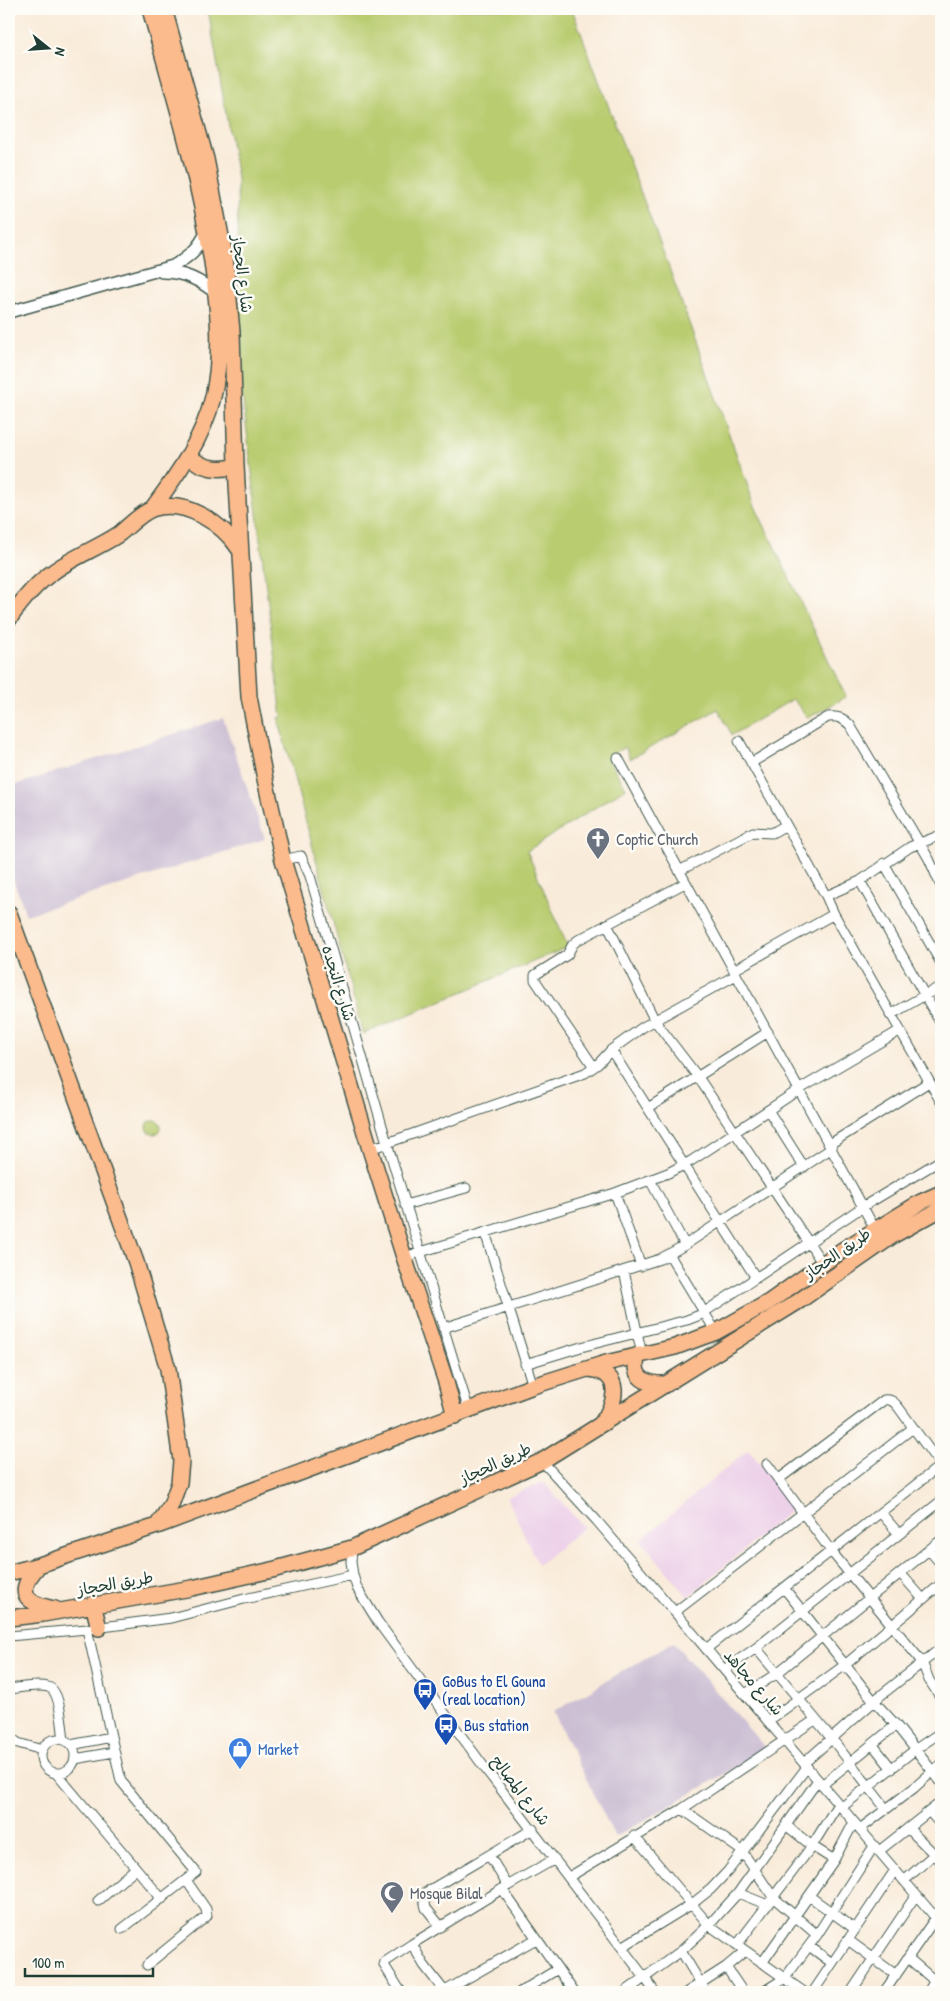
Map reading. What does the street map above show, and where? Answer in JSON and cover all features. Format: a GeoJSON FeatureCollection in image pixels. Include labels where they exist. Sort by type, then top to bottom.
{"type":"FeatureCollection","features":[{"type":"Feature","properties":{"kind":"main road","name":"شارع الحجاز"},"geometry":{"type":"LineString","coordinates":[[9,619],[21,602],[52,572],[118,534],[152,509],[189,456],[203,427],[213,397],[218,364],[217,294],[207,231],[191,157],[150,9]]}},
{"type":"Feature","properties":{"kind":"main road","name":"شارع الحجاز"},"geometry":{"type":"LineString","coordinates":[[164,9],[206,159],[225,258],[234,358],[240,550]]}},
{"type":"Feature","properties":{"kind":"main road"},"geometry":{"type":"LineString","coordinates":[[189,456],[198,463],[210,468],[223,469],[236,466]]}},
{"type":"Feature","properties":{"kind":"main road"},"geometry":{"type":"LineString","coordinates":[[152,509],[183,509],[202,515],[220,526],[240,550]]}},
{"type":"Feature","properties":{"kind":"main road","name":"شارع النجده"},"geometry":{"type":"LineString","coordinates":[[240,550],[248,697],[283,860],[404,1257],[444,1377],[462,1414]]}},
{"type":"Feature","properties":{"kind":"main road"},"geometry":{"type":"LineString","coordinates":[[9,913],[136,1262],[168,1369],[181,1461],[179,1484],[171,1504],[157,1526]]}},
{"type":"Feature","properties":{"kind":"main road","name":"طريق الحجاز"},"geometry":{"type":"LineString","coordinates":[[9,1573],[39,1566],[157,1526],[533,1386],[586,1369],[675,1347],[716,1332],[769,1302],[841,1252],[921,1202],[941,1193]]}},
{"type":"Feature","properties":{"kind":"main road","name":"طريق الحجاز"},"geometry":{"type":"LineString","coordinates":[[9,1618],[64,1611],[93,1604],[201,1586],[272,1570],[352,1548],[542,1461],[799,1301],[892,1236],[941,1209]]}},
{"type":"Feature","properties":{"kind":"main road"},"geometry":{"type":"LineString","coordinates":[[640,1355],[635,1366],[638,1374],[644,1381],[653,1384],[668,1384]]}},
{"type":"Feature","properties":{"kind":"main road"},"geometry":{"type":"LineString","coordinates":[[586,1369],[604,1372],[608,1375],[614,1388],[612,1408],[599,1427]]}},
{"type":"Feature","properties":{"kind":"main road"},"geometry":{"type":"LineString","coordinates":[[39,1566],[27,1579],[26,1594],[36,1606],[64,1611]]}},
{"type":"Feature","properties":{"kind":"main road"},"geometry":{"type":"LineString","coordinates":[[93,1604],[93,1629]]}},
{"type":"Feature","properties":{"kind":"street"},"geometry":{"type":"LineString","coordinates":[[9,312],[173,266],[189,256],[201,243],[207,231]]}},
{"type":"Feature","properties":{"kind":"street"},"geometry":{"type":"LineString","coordinates":[[156,272],[173,272],[190,276],[217,294]]}},
{"type":"Feature","properties":{"kind":"street"},"geometry":{"type":"LineString","coordinates":[[750,763],[828,717],[836,716],[843,718],[850,725],[920,843],[941,886]]}},
{"type":"Feature","properties":{"kind":"street"},"geometry":{"type":"LineString","coordinates":[[739,741],[890,1015],[941,1102]]}},
{"type":"Feature","properties":{"kind":"street"},"geometry":{"type":"LineString","coordinates":[[618,758],[876,1231]]}},
{"type":"Feature","properties":{"kind":"street"},"geometry":{"type":"LineString","coordinates":[[679,871],[753,832],[772,833],[786,825]]}},
{"type":"Feature","properties":{"kind":"street"},"geometry":{"type":"LineString","coordinates":[[826,896],[860,881],[884,863],[920,843],[941,835]]}},
{"type":"Feature","properties":{"kind":"street"},"geometry":{"type":"LineString","coordinates":[[283,860],[302,856],[310,876],[405,1205],[443,1328],[462,1414]]}},
{"type":"Feature","properties":{"kind":"street"},"geometry":{"type":"LineString","coordinates":[[884,863],[941,964]]}},
{"type":"Feature","properties":{"kind":"street"},"geometry":{"type":"LineString","coordinates":[[860,881],[941,1024]]}},
{"type":"Feature","properties":{"kind":"street"},"geometry":{"type":"LineString","coordinates":[[594,1067],[534,979],[534,976],[537,972],[567,955],[576,941],[685,883]]}},
{"type":"Feature","properties":{"kind":"street"},"geometry":{"type":"LineString","coordinates":[[370,1149],[580,1075],[594,1067],[611,1050],[643,1027],[834,914]]}},
{"type":"Feature","properties":{"kind":"street"},"geometry":{"type":"LineString","coordinates":[[607,924],[656,1021],[698,1077],[823,1264]]}},
{"type":"Feature","properties":{"kind":"street"},"geometry":{"type":"LineString","coordinates":[[890,1015],[941,986]]}},
{"type":"Feature","properties":{"kind":"street"},"geometry":{"type":"LineString","coordinates":[[404,1257],[615,1193],[684,1165],[800,1089],[899,1031]]}},
{"type":"Feature","properties":{"kind":"street"},"geometry":{"type":"LineString","coordinates":[[648,1108],[768,1032]]}},
{"type":"Feature","properties":{"kind":"street"},"geometry":{"type":"LineString","coordinates":[[611,1050],[756,1278]]}},
{"type":"Feature","properties":{"kind":"street"},"geometry":{"type":"LineString","coordinates":[[443,1328],[641,1266],[669,1254],[804,1167],[831,1146],[929,1082]]}},
{"type":"Feature","properties":{"kind":"street"},"geometry":{"type":"LineString","coordinates":[[768,1110],[804,1167]]}},
{"type":"Feature","properties":{"kind":"street"},"geometry":{"type":"LineString","coordinates":[[525,1364],[580,1347],[687,1320],[704,1312],[864,1206],[941,1160]]}},
{"type":"Feature","properties":{"kind":"street"},"geometry":{"type":"LineString","coordinates":[[650,1180],[685,1245]]}},
{"type":"Feature","properties":{"kind":"street"},"geometry":{"type":"LineString","coordinates":[[405,1205],[466,1188]]}},
{"type":"Feature","properties":{"kind":"street"},"geometry":{"type":"LineString","coordinates":[[615,1193],[641,1266]]}},
{"type":"Feature","properties":{"kind":"street"},"geometry":{"type":"LineString","coordinates":[[485,1232],[533,1386]]}},
{"type":"Feature","properties":{"kind":"street"},"geometry":{"type":"LineString","coordinates":[[669,1254],[716,1332]]}},
{"type":"Feature","properties":{"kind":"street"},"geometry":{"type":"LineString","coordinates":[[624,1271],[640,1355]]}},
{"type":"Feature","properties":{"kind":"street"},"geometry":{"type":"LineString","coordinates":[[706,1649],[941,1465],[892,1400],[884,1400],[779,1479]]}},
{"type":"Feature","properties":{"kind":"street"},"geometry":{"type":"LineString","coordinates":[[675,1612],[913,1428]]}},
{"type":"Feature","properties":{"kind":"street","name":"شارع مجاهد"},"geometry":{"type":"LineString","coordinates":[[542,1461],[597,1521],[916,1895],[939,1917]]}},
{"type":"Feature","properties":{"kind":"street"},"geometry":{"type":"LineString","coordinates":[[767,1464],[831,1551],[922,1662],[929,1680],[941,1698]]}},
{"type":"Feature","properties":{"kind":"street"},"geometry":{"type":"LineString","coordinates":[[724,1670],[756,1648],[900,1534],[940,1505]]}},
{"type":"Feature","properties":{"kind":"street"},"geometry":{"type":"LineString","coordinates":[[881,1513],[900,1534]]}},
{"type":"Feature","properties":{"kind":"street"},"geometry":{"type":"LineString","coordinates":[[745,1694],[776,1674],[941,1540]]}},
{"type":"Feature","properties":{"kind":"street","name":"شارع المصالح"},"geometry":{"type":"LineString","coordinates":[[352,1548],[351,1562],[357,1588],[378,1622],[484,1767],[533,1829],[654,1992]]}},
{"type":"Feature","properties":{"kind":"street"},"geometry":{"type":"LineString","coordinates":[[929,1550],[941,1564]]}},
{"type":"Feature","properties":{"kind":"street"},"geometry":{"type":"LineString","coordinates":[[900,1574],[922,1598]]}},
{"type":"Feature","properties":{"kind":"street"},"geometry":{"type":"LineString","coordinates":[[9,1636],[93,1629],[171,1618],[244,1599],[353,1575]]}},
{"type":"Feature","properties":{"kind":"street"},"geometry":{"type":"LineString","coordinates":[[768,1721],[845,1665],[922,1598],[941,1584]]}},
{"type":"Feature","properties":{"kind":"street"},"geometry":{"type":"LineString","coordinates":[[784,1588],[874,1702],[896,1725],[941,1782]]}},
{"type":"Feature","properties":{"kind":"street"},"geometry":{"type":"LineString","coordinates":[[93,1629],[111,1737],[121,1781],[196,1872],[122,1929]]}},
{"type":"Feature","properties":{"kind":"street"},"geometry":{"type":"LineString","coordinates":[[756,1648],[832,1739],[886,1809]]}},
{"type":"Feature","properties":{"kind":"street"},"geometry":{"type":"LineString","coordinates":[[622,1948],[692,1904],[712,1889],[805,1765],[874,1702],[941,1648]]}},
{"type":"Feature","properties":{"kind":"street"},"geometry":{"type":"LineString","coordinates":[[9,1689],[45,1686],[52,1689],[57,1695],[67,1743],[74,1750],[75,1759],[68,1770],[56,1773]]}},
{"type":"Feature","properties":{"kind":"street"},"geometry":{"type":"LineString","coordinates":[[569,1877],[634,1836],[682,1809],[815,1720]]}},
{"type":"Feature","properties":{"kind":"street"},"geometry":{"type":"LineString","coordinates":[[625,1992],[681,1951],[710,1925],[738,1893],[820,1783],[851,1763],[896,1725]]}},
{"type":"Feature","properties":{"kind":"street"},"geometry":{"type":"LineString","coordinates":[[736,1945],[771,1901],[840,1806],[941,1732]]}},
{"type":"Feature","properties":{"kind":"street"},"geometry":{"type":"LineString","coordinates":[[9,1736],[18,1743],[42,1750]]}},
{"type":"Feature","properties":{"kind":"street"},"geometry":{"type":"LineString","coordinates":[[111,1737],[67,1743],[51,1741],[42,1750],[41,1759],[44,1767],[56,1773],[162,1899]]}},
{"type":"Feature","properties":{"kind":"street"},"geometry":{"type":"LineString","coordinates":[[873,1745],[892,1769]]}},
{"type":"Feature","properties":{"kind":"street"},"geometry":{"type":"LineString","coordinates":[[75,1759],[114,1752]]}},
{"type":"Feature","properties":{"kind":"street"},"geometry":{"type":"LineString","coordinates":[[762,1963],[857,1825],[886,1809],[941,1764]]}},
{"type":"Feature","properties":{"kind":"street"},"geometry":{"type":"LineString","coordinates":[[763,1992],[773,1990],[785,1978],[877,1849],[930,1812],[941,1802]]}},
{"type":"Feature","properties":{"kind":"street"},"geometry":{"type":"LineString","coordinates":[[682,1809],[742,1851],[755,1869],[771,1901]]}},
{"type":"Feature","properties":{"kind":"street"},"geometry":{"type":"LineString","coordinates":[[930,1812],[941,1825]]}},
{"type":"Feature","properties":{"kind":"street"},"geometry":{"type":"LineString","coordinates":[[787,1826],[812,1846],[834,1860]]}},
{"type":"Feature","properties":{"kind":"street"},"geometry":{"type":"LineString","coordinates":[[908,1828],[938,1858]]}},
{"type":"Feature","properties":{"kind":"street"},"geometry":{"type":"LineString","coordinates":[[441,1927],[426,1908],[423,1894],[533,1829]]}},
{"type":"Feature","properties":{"kind":"street"},"geometry":{"type":"LineString","coordinates":[[634,1836],[710,1925],[745,1952],[804,1992]]}},
{"type":"Feature","properties":{"kind":"street"},"geometry":{"type":"LineString","coordinates":[[904,1881],[938,1858],[941,1848]]}},
{"type":"Feature","properties":{"kind":"street"},"geometry":{"type":"LineString","coordinates":[[489,1855],[505,1887],[536,1939],[574,1992]]}},
{"type":"Feature","properties":{"kind":"street"},"geometry":{"type":"LineString","coordinates":[[402,1992],[384,1965],[385,1962],[505,1887],[555,1859]]}},
{"type":"Feature","properties":{"kind":"street"},"geometry":{"type":"LineString","coordinates":[[98,1901],[136,1868]]}},
{"type":"Feature","properties":{"kind":"street"},"geometry":{"type":"LineString","coordinates":[[813,1992],[895,1870]]}},
{"type":"Feature","properties":{"kind":"street"},"geometry":{"type":"LineString","coordinates":[[146,1965],[207,1916],[206,1909],[186,1880]]}},
{"type":"Feature","properties":{"kind":"street"},"geometry":{"type":"LineString","coordinates":[[738,1893],[771,1901],[796,1916],[817,1935]]}},
{"type":"Feature","properties":{"kind":"street"},"geometry":{"type":"LineString","coordinates":[[851,1992],[916,1895]]}},
{"type":"Feature","properties":{"kind":"street"},"geometry":{"type":"LineString","coordinates":[[809,1896],[855,1929]]}},
{"type":"Feature","properties":{"kind":"street"},"geometry":{"type":"LineString","coordinates":[[884,1992],[939,1917]]}},
{"type":"Feature","properties":{"kind":"street"},"geometry":{"type":"LineString","coordinates":[[412,1944],[424,1965],[445,1992],[536,1939]]}},
{"type":"Feature","properties":{"kind":"street"},"geometry":{"type":"LineString","coordinates":[[848,1940],[896,1975]]}},
{"type":"Feature","properties":{"kind":"street"},"geometry":{"type":"LineString","coordinates":[[809,1946],[832,1963]]}},
{"type":"Feature","properties":{"kind":"street"},"geometry":{"type":"LineString","coordinates":[[681,1951],[706,1992]]}},
{"type":"Feature","properties":{"kind":"street"},"geometry":{"type":"LineString","coordinates":[[687,1992],[726,1967],[745,1952]]}},
{"type":"Feature","properties":{"kind":"street"},"geometry":{"type":"LineString","coordinates":[[908,1958],[935,1980]]}},
{"type":"Feature","properties":{"kind":"street"},"geometry":{"type":"LineString","coordinates":[[726,1967],[743,1992]]}},
{"type":"Feature","properties":{"kind":"street"},"geometry":{"type":"LineString","coordinates":[[520,1992],[558,1969]]}},
{"type":"Feature","properties":{"kind":"street"},"geometry":{"type":"LineString","coordinates":[[928,1992],[941,1970]]}},
{"type":"Feature","properties":{"kind":"shaded area"},"geometry":{"type":"Polygon","coordinates":[[[223,718],[265,839],[26,915],[9,867],[9,787],[223,718]]]}},
{"type":"Feature","properties":{"kind":"shaded area"},"geometry":{"type":"Polygon","coordinates":[[[748,1450],[796,1506],[688,1597],[641,1540],[748,1450]]]}},
{"type":"Feature","properties":{"kind":"shaded area"},"geometry":{"type":"Polygon","coordinates":[[[543,1482],[584,1527],[538,1565],[507,1497],[543,1482]]]}},
{"type":"Feature","properties":{"kind":"shaded area"},"geometry":{"type":"Polygon","coordinates":[[[673,1642],[767,1750],[615,1837],[553,1712],[673,1642]]]}},
{"type":"Feature","properties":{"kind":"green space"},"geometry":{"type":"Polygon","coordinates":[[[208,9],[572,9],[668,265],[755,506],[846,697],[808,718],[793,699],[732,735],[718,709],[630,759],[625,747],[607,757],[626,788],[527,851],[568,947],[363,1034],[278,718],[282,718],[241,383],[237,178],[208,9]]]}},
{"type":"Feature","properties":{"kind":"green space"},"geometry":{"type":"Polygon","coordinates":[[[151,1120],[157,1120],[161,1127],[157,1134],[151,1134],[147,1130],[147,1124],[151,1120]]]}},
{"type":"Feature","properties":{"kind":"place","name":"Coptic Church"},"geometry":{"type":"Point","coordinates":[598,860]}},
{"type":"Feature","properties":{"kind":"place","name":"GoBus to El Gouna (real location)"},"geometry":{"type":"Point","coordinates":[425,1711]}},
{"type":"Feature","properties":{"kind":"place","name":"Bus station"},"geometry":{"type":"Point","coordinates":[446,1746]}},
{"type":"Feature","properties":{"kind":"place","name":"Market"},"geometry":{"type":"Point","coordinates":[240,1770]}},
{"type":"Feature","properties":{"kind":"place","name":"Mosque Bilal"},"geometry":{"type":"Point","coordinates":[392,1914]}}]}
